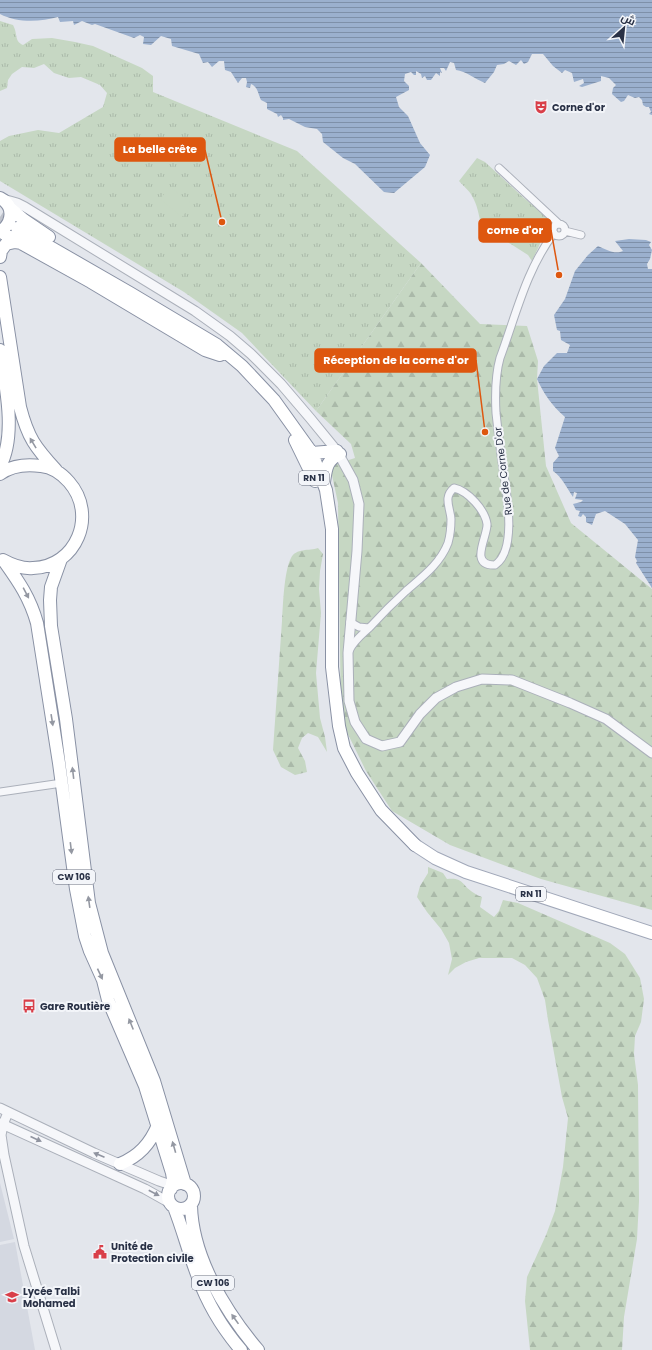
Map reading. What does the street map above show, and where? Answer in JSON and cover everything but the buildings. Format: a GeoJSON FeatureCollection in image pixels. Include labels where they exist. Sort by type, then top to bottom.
{"type":"FeatureCollection","features":[{"type":"Feature","properties":{"kind":"main road"},"geometry":{"type":"LineString","coordinates":[[4,202],[11,215],[10,222],[0,232],[91,282],[205,350],[224,355]]}},
{"type":"Feature","properties":{"kind":"main road"},"geometry":{"type":"LineString","coordinates":[[4,202],[36,229],[200,326],[215,338],[224,355]]}},
{"type":"Feature","properties":{"kind":"main road","name":"RN 11"},"geometry":{"type":"LineString","coordinates":[[16,229],[242,366],[274,400],[312,453],[324,483],[329,502],[332,529],[332,667],[339,726],[344,748],[357,773],[381,810],[415,845]]}},
{"type":"Feature","properties":{"kind":"main road"},"geometry":{"type":"LineString","coordinates":[[0,257],[6,244],[15,242],[22,243]]}},
{"type":"Feature","properties":{"kind":"main road"},"geometry":{"type":"LineString","coordinates":[[0,278],[20,407],[26,428],[37,448],[58,472]]}},
{"type":"Feature","properties":{"kind":"main road"},"geometry":{"type":"LineString","coordinates":[[0,350],[9,416],[7,440],[0,466]]}},
{"type":"Feature","properties":{"kind":"main road","name":"RN 11"},"geometry":{"type":"LineString","coordinates":[[224,355],[258,392],[292,435],[316,482],[324,510],[327,544],[328,661],[330,691],[335,726],[342,749],[362,789],[394,829],[435,858],[466,872],[652,933]]}},
{"type":"Feature","properties":{"kind":"main road"},"geometry":{"type":"LineString","coordinates":[[292,435],[304,448],[312,453],[338,453]]}},
{"type":"Feature","properties":{"kind":"main road"},"geometry":{"type":"LineString","coordinates":[[324,483],[326,467],[331,459],[338,453]]}},
{"type":"Feature","properties":{"kind":"main road"},"geometry":{"type":"LineString","coordinates":[[0,474],[15,467],[30,464],[45,466],[58,472],[64,476],[74,488],[81,503],[83,518],[80,534],[72,548],[61,559],[48,566],[33,568],[18,567],[2,559]]}},
{"type":"Feature","properties":{"kind":"main road","name":"CW 106"},"geometry":{"type":"LineString","coordinates":[[2,559],[23,588],[37,623],[62,783],[76,889],[85,936],[103,980],[108,1000],[146,1086],[176,1186]]}},
{"type":"Feature","properties":{"kind":"main road","name":"CW 106"},"geometry":{"type":"LineString","coordinates":[[61,559],[51,587],[51,626],[66,718],[89,903],[102,953],[159,1095],[176,1186]]}},
{"type":"Feature","properties":{"kind":"main road"},"geometry":{"type":"LineString","coordinates":[[120,1164],[144,1149],[150,1142],[158,1125]]}},
{"type":"Feature","properties":{"kind":"main road"},"geometry":{"type":"LineString","coordinates":[[176,1186],[190,1187],[194,1197],[191,1205],[183,1209],[172,1205],[169,1194],[176,1186]]}},
{"type":"Feature","properties":{"kind":"main road","name":"CW 106"},"geometry":{"type":"LineString","coordinates":[[172,1205],[187,1241],[206,1297],[216,1315],[241,1350]]}},
{"type":"Feature","properties":{"kind":"main road","name":"CW 106"},"geometry":{"type":"LineString","coordinates":[[191,1205],[194,1227],[201,1254],[208,1272],[224,1303],[258,1350]]}},
{"type":"Feature","properties":{"kind":"street"},"geometry":{"type":"LineString","coordinates":[[499,168],[559,224],[563,226],[564,231]]}},
{"type":"Feature","properties":{"kind":"street"},"geometry":{"type":"LineString","coordinates":[[4,202],[16,203],[25,208],[195,311],[230,336],[251,354],[281,384],[326,436],[338,453],[353,480],[359,504],[357,551],[348,653],[349,701],[355,722],[366,739],[382,746],[400,742],[420,714],[436,698],[456,686],[482,679],[512,680],[540,690],[606,719],[652,753]]}},
{"type":"Feature","properties":{"kind":"street"},"geometry":{"type":"LineString","coordinates":[[559,224],[554,227],[554,233],[560,236],[564,231]]}},
{"type":"Feature","properties":{"kind":"street"},"geometry":{"type":"LineString","coordinates":[[564,231],[581,235]]}},
{"type":"Feature","properties":{"kind":"street","name":"Rue de Corne D'or"},"geometry":{"type":"LineString","coordinates":[[369,628],[405,591],[429,571],[440,557],[448,543],[451,518],[447,500],[448,495],[454,488],[461,489],[467,494],[481,510],[485,518],[487,524],[486,531],[480,552],[482,559],[495,565],[502,556],[508,537],[509,512],[496,414],[495,396],[497,369],[529,275],[540,253],[554,233]]}},
{"type":"Feature","properties":{"kind":"street"},"geometry":{"type":"LineString","coordinates":[[350,622],[359,627],[369,628]]}},
{"type":"Feature","properties":{"kind":"street"},"geometry":{"type":"LineString","coordinates":[[348,653],[355,641],[369,628]]}},
{"type":"Feature","properties":{"kind":"street"},"geometry":{"type":"LineString","coordinates":[[0,792],[62,783]]}},
{"type":"Feature","properties":{"kind":"street"},"geometry":{"type":"LineString","coordinates":[[56,1350],[24,1246],[4,1155],[1,1135],[4,1110],[120,1164],[176,1186]]}},
{"type":"Feature","properties":{"kind":"street"},"geometry":{"type":"LineString","coordinates":[[2,1124],[145,1189],[172,1205]]}},
{"type":"Feature","properties":{"kind":"shaded area"},"geometry":{"type":"Polygon","coordinates":[[[0,1183],[14,1239],[0,1242],[0,1183]]]}},
{"type":"Feature","properties":{"kind":"shaded area","name":"Lycée Talbi Mohamed"},"geometry":{"type":"Polygon","coordinates":[[[15,1242],[35,1350],[0,1350],[0,1245],[15,1242]]]}},
{"type":"Feature","properties":{"kind":"green space"},"geometry":{"type":"Polygon","coordinates":[[[0,21],[13,25],[18,41],[23,45],[32,39],[52,38],[93,46],[142,68],[153,76],[153,92],[297,151],[421,263],[316,411],[242,333],[184,292],[0,181],[0,141],[9,136],[38,130],[59,133],[103,107],[107,93],[100,85],[81,77],[69,78],[54,73],[44,64],[34,68],[22,67],[12,74],[8,80],[7,88],[0,91],[0,21]]]}},
{"type":"Feature","properties":{"kind":"green space"},"geometry":{"type":"Polygon","coordinates":[[[477,158],[485,162],[524,198],[551,220],[532,261],[528,255],[481,225],[474,199],[459,181],[477,158]]]}},
{"type":"Feature","properties":{"kind":"green space"},"geometry":{"type":"Polygon","coordinates":[[[170,187],[192,204],[182,217],[160,199],[170,187]]]}},
{"type":"Feature","properties":{"kind":"green space"},"geometry":{"type":"Polygon","coordinates":[[[421,263],[480,324],[527,326],[538,361],[537,379],[546,466],[571,523],[652,589],[652,910],[541,879],[450,845],[392,811],[366,771],[341,720],[338,503],[330,466],[355,458],[351,444],[316,411],[421,263]]]}},
{"type":"Feature","properties":{"kind":"green space"},"geometry":{"type":"Polygon","coordinates":[[[318,548],[323,554],[320,571],[319,589],[321,613],[316,673],[320,718],[327,752],[318,737],[308,733],[302,738],[298,748],[305,761],[307,772],[295,775],[281,767],[273,750],[284,589],[287,571],[293,555],[299,551],[318,548]]]}},
{"type":"Feature","properties":{"kind":"green space"},"geometry":{"type":"Polygon","coordinates":[[[428,867],[443,873],[447,879],[457,879],[470,890],[482,897],[480,907],[494,917],[499,911],[503,900],[518,903],[610,943],[625,954],[640,978],[644,999],[641,1022],[635,1036],[634,1054],[638,1085],[639,1201],[637,1239],[624,1317],[622,1350],[530,1350],[525,1301],[527,1277],[555,1211],[563,1167],[568,1118],[562,1097],[545,1000],[537,978],[525,965],[512,958],[479,958],[466,962],[455,968],[448,975],[452,959],[449,943],[441,929],[417,897],[420,886],[428,873],[428,867]]]}},
{"type":"Feature","properties":{"kind":"water"},"geometry":{"type":"Polygon","coordinates":[[[0,0],[652,0],[652,115],[649,114],[651,112],[649,107],[643,105],[642,100],[639,97],[635,98],[628,95],[624,101],[621,102],[612,94],[613,88],[616,85],[609,78],[601,76],[601,81],[582,87],[579,86],[584,83],[583,79],[574,82],[572,73],[565,70],[562,73],[553,66],[543,54],[532,54],[528,62],[524,64],[521,60],[516,65],[509,61],[504,64],[497,65],[494,72],[485,83],[467,73],[456,70],[454,63],[450,62],[446,71],[444,68],[440,68],[442,73],[440,72],[440,76],[436,73],[431,80],[427,80],[425,76],[422,78],[421,74],[416,71],[416,75],[411,72],[405,74],[404,81],[409,86],[409,90],[396,97],[399,107],[408,116],[420,143],[430,155],[425,167],[394,193],[384,192],[355,164],[343,158],[323,142],[322,134],[317,129],[305,127],[289,119],[283,120],[281,115],[278,117],[277,114],[267,109],[267,103],[261,100],[255,87],[251,84],[250,88],[246,87],[246,78],[242,78],[238,83],[231,72],[225,70],[224,61],[219,61],[212,67],[208,62],[203,63],[199,54],[172,46],[171,39],[161,36],[151,45],[143,44],[144,37],[140,35],[134,38],[82,21],[74,25],[73,21],[60,22],[58,17],[36,21],[14,19],[0,14],[0,0]]]}},
{"type":"Feature","properties":{"kind":"water"},"geometry":{"type":"Polygon","coordinates":[[[629,239],[646,240],[651,242],[649,245],[652,250],[647,264],[648,269],[652,269],[652,588],[636,563],[637,561],[635,557],[638,540],[625,524],[605,511],[596,514],[592,525],[586,522],[586,517],[583,514],[581,517],[578,516],[580,511],[576,510],[573,504],[583,500],[575,499],[577,493],[574,492],[573,497],[561,479],[553,471],[553,463],[559,456],[555,448],[565,417],[549,400],[537,379],[544,366],[557,353],[567,353],[570,345],[561,340],[560,331],[557,330],[554,315],[565,299],[575,271],[588,255],[598,246],[610,251],[620,252],[623,251],[615,241],[629,239]]]}},
{"type":"Feature","properties":{"kind":"tunnel"},"geometry":{"type":"LineString","coordinates":[[0,217],[16,227]]}},
{"type":"Feature","properties":{"kind":"place","name":"Corne d'or"},"geometry":{"type":"Point","coordinates":[541,107]}},
{"type":"Feature","properties":{"kind":"place","name":"La belle crête"},"geometry":{"type":"Point","coordinates":[222,222]}},
{"type":"Feature","properties":{"kind":"place","name":"corne d'or"},"geometry":{"type":"Point","coordinates":[559,275]}},
{"type":"Feature","properties":{"kind":"place","name":"Réception de la corne d'or"},"geometry":{"type":"Point","coordinates":[485,432]}},
{"type":"Feature","properties":{"kind":"place","name":"Gare Routière"},"geometry":{"type":"Point","coordinates":[29,1006]}},
{"type":"Feature","properties":{"kind":"place","name":"Unité de Protection civile"},"geometry":{"type":"Point","coordinates":[100,1252]}},
{"type":"Feature","properties":{"kind":"place","name":"Lycée Talbi Mohamed"},"geometry":{"type":"Point","coordinates":[12,1297]}}]}
